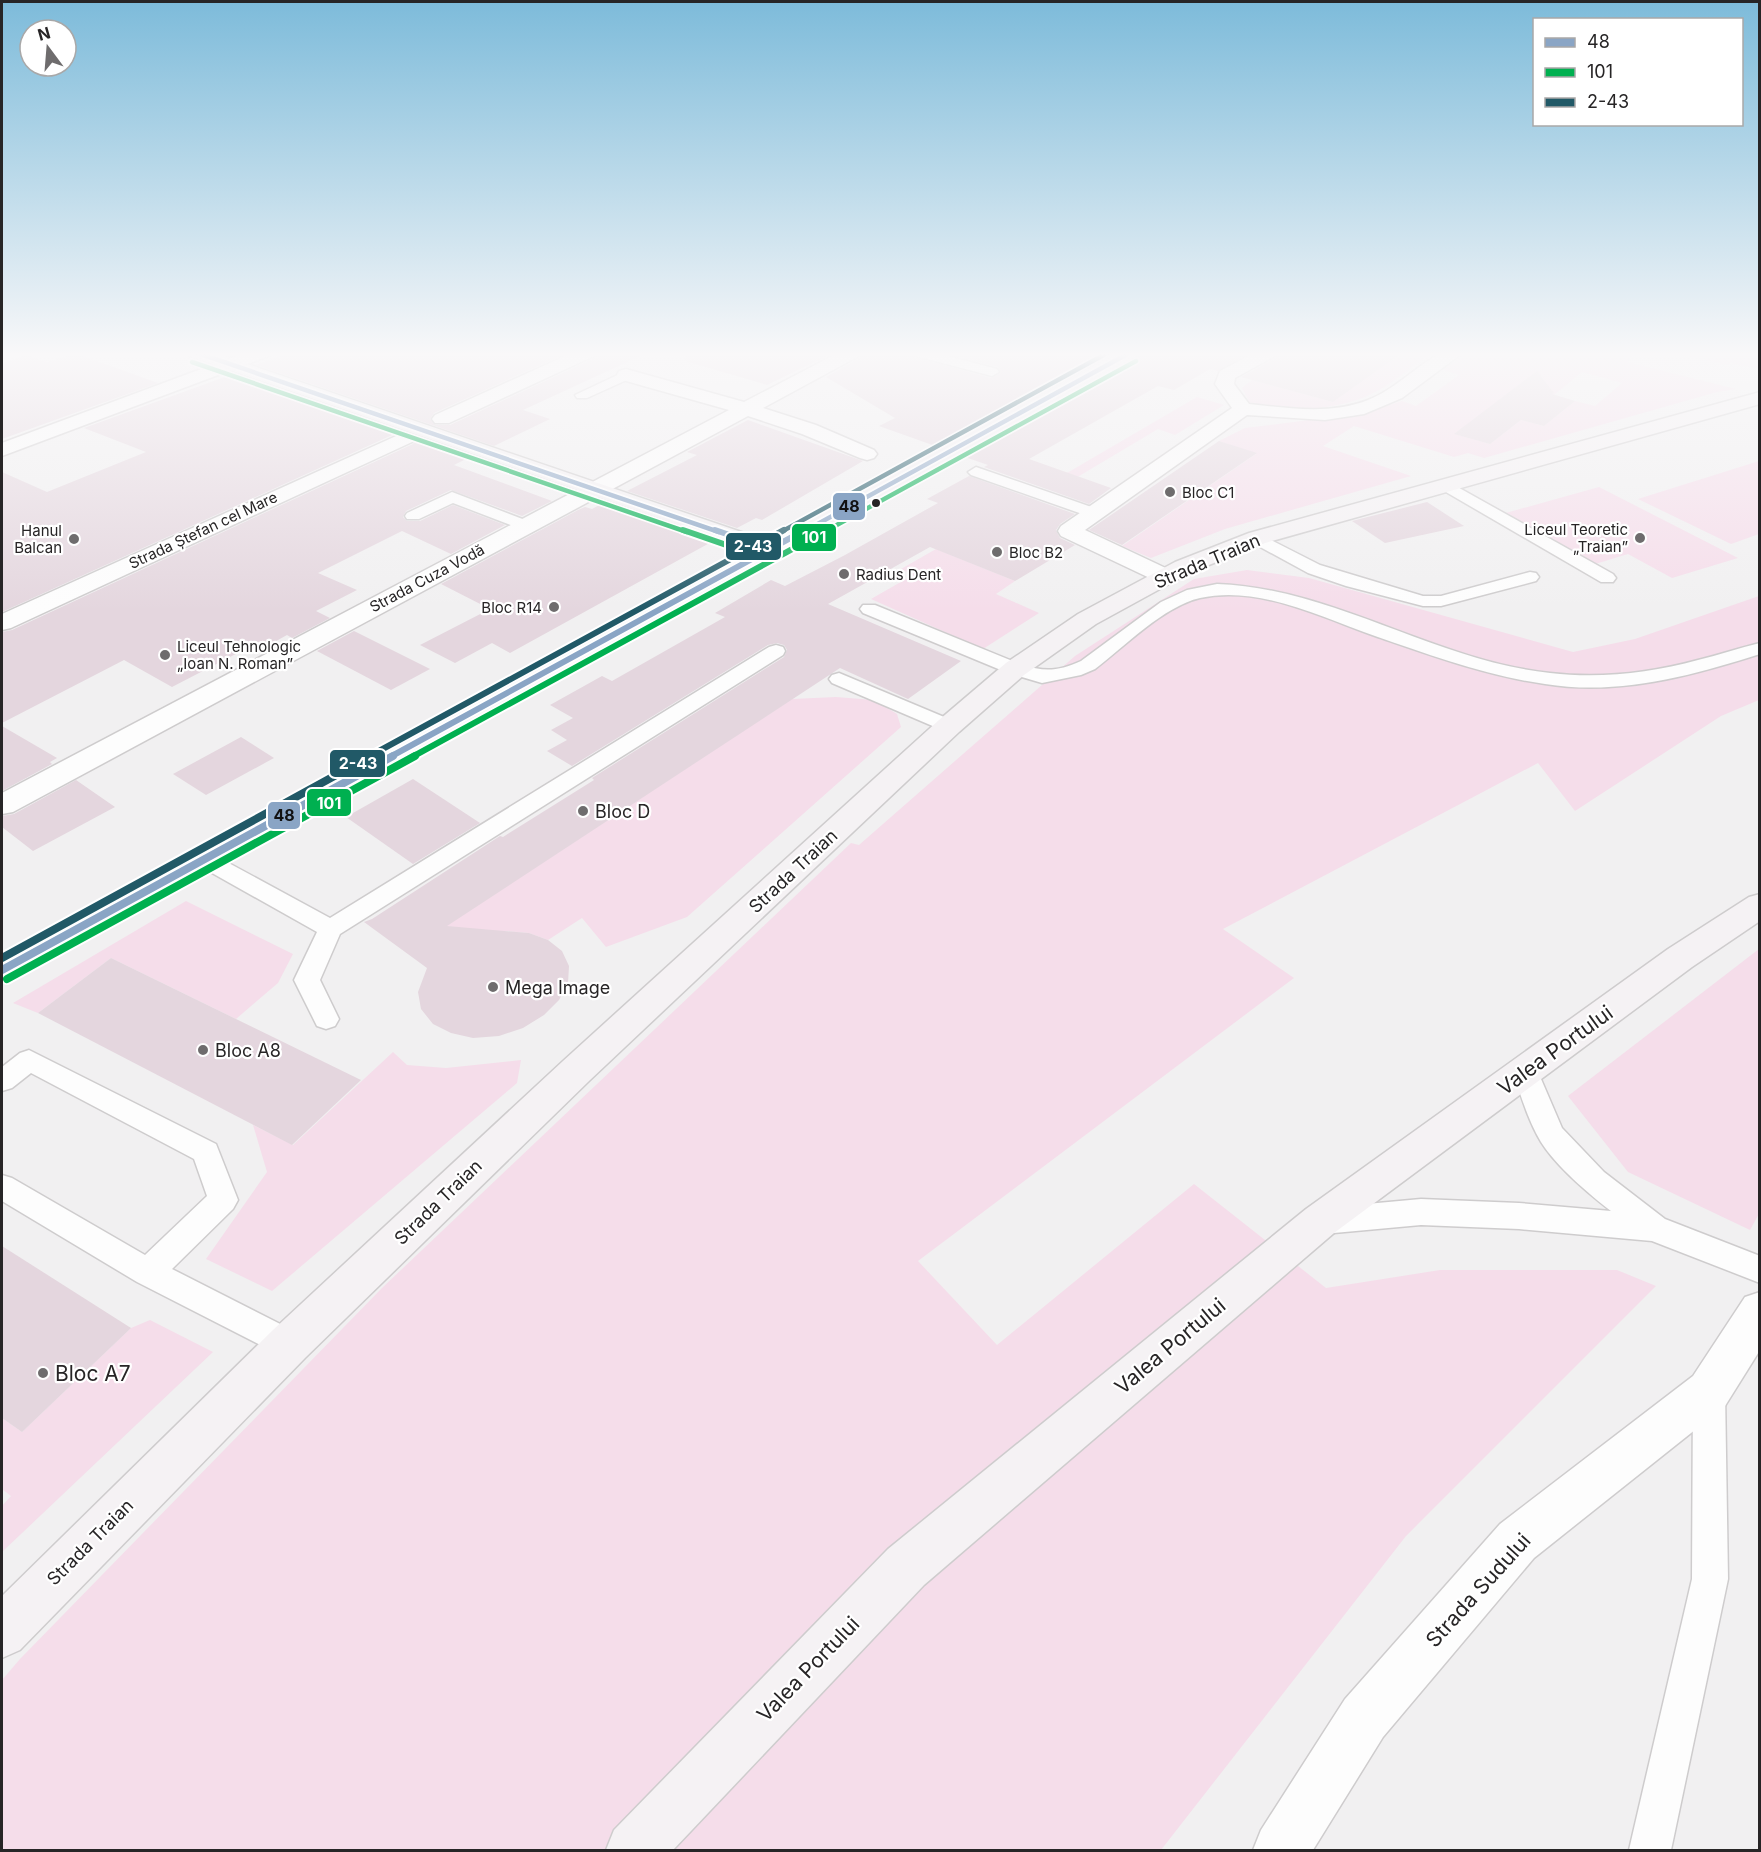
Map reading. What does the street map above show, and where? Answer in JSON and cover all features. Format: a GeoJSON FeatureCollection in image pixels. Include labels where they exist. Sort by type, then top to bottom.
{"type":"FeatureCollection","features":[{"type":"Feature","properties":{"kind":"street"},"geometry":{"type":"LineString","coordinates":[[2,450],[33,438]]}},
{"type":"Feature","properties":{"kind":"street","name":"Strada Ștefan cel Mare"},"geometry":{"type":"LineString","coordinates":[[2,622],[404,438]]}},
{"type":"Feature","properties":{"kind":"street"},"geometry":{"type":"LineString","coordinates":[[447,438],[770,549]]}},
{"type":"Feature","properties":{"kind":"street","name":"Strada Cuza Vodă"},"geometry":{"type":"LineString","coordinates":[[2,805],[690,438]]}},
{"type":"Feature","properties":{"kind":"street"},"geometry":{"type":"LineString","coordinates":[[833,438],[867,454]]}},
{"type":"Feature","properties":{"kind":"street"},"geometry":{"type":"LineString","coordinates":[[2,970],[973,438]]}},
{"type":"Feature","properties":{"kind":"street"},"geometry":{"type":"LineString","coordinates":[[1164,576],[1069,531],[1200,438]]}},
{"type":"Feature","properties":{"kind":"street","name":"Strada Traian"},"geometry":{"type":"LineString","coordinates":[[2,1632],[289,1344],[576,1071],[949,726],[1015,669],[1087,619],[1164,576],[1257,538],[1616,438]]}},
{"type":"Feature","properties":{"kind":"street","name":"Valea Portului"},"geometry":{"type":"LineString","coordinates":[[634,1851],[906,1567],[1320,1221],[1680,958],[1760,905]]}},
{"type":"Feature","properties":{"kind":"street","name":"Strada Sudului"},"geometry":{"type":"LineString","coordinates":[[1281,1851],[1365,1718],[1517,1541],[1709,1391],[1760,1311]]}},
{"type":"Feature","properties":{"kind":"lane"},"geometry":{"type":"LineString","coordinates":[[976,472],[1094,513]]}},
{"type":"Feature","properties":{"kind":"lane"},"geometry":{"type":"LineString","coordinates":[[1445,485],[1607,578]]}},
{"type":"Feature","properties":{"kind":"lane"},"geometry":{"type":"LineString","coordinates":[[413,516],[452,497],[527,526]]}},
{"type":"Feature","properties":{"kind":"lane"},"geometry":{"type":"LineString","coordinates":[[1257,538],[1314,569],[1423,602],[1441,601],[1530,577]]}},
{"type":"Feature","properties":{"kind":"lane"},"geometry":{"type":"LineString","coordinates":[[869,609],[1015,669],[1042,677],[1074,672],[1166,608],[1193,594],[1221,590],[1252,592],[1293,601],[1403,639],[1545,678],[1597,683],[1649,679],[1704,666],[1760,648]]}},
{"type":"Feature","properties":{"kind":"lane"},"geometry":{"type":"LineString","coordinates":[[326,1019],[307,980],[330,929],[776,651]]}},
{"type":"Feature","properties":{"kind":"lane"},"geometry":{"type":"LineString","coordinates":[[839,679],[949,726]]}},
{"type":"Feature","properties":{"kind":"lane"},"geometry":{"type":"LineString","coordinates":[[204,859],[330,929]]}},
{"type":"Feature","properties":{"kind":"lane"},"geometry":{"type":"LineString","coordinates":[[2,1081],[29,1060],[206,1152],[223,1200],[148,1272]]}},
{"type":"Feature","properties":{"kind":"lane"},"geometry":{"type":"LineString","coordinates":[[1526,1072],[1542,1117],[1552,1136],[1594,1181],[1654,1228],[1760,1270]]}},
{"type":"Feature","properties":{"kind":"lane"},"geometry":{"type":"LineString","coordinates":[[2,1187],[148,1272],[289,1344]]}},
{"type":"Feature","properties":{"kind":"lane"},"geometry":{"type":"LineString","coordinates":[[1320,1221],[1421,1212],[1519,1216],[1654,1228]]}},
{"type":"Feature","properties":{"kind":"lane"},"geometry":{"type":"LineString","coordinates":[[1650,1851],[1710,1579],[1709,1391]]}},
{"type":"Feature","properties":{"kind":"shaded area"},"geometry":{"type":"Polygon","coordinates":[[[1126,438],[1142,438],[1054,491],[1043,487],[1126,438]]]}},
{"type":"Feature","properties":{"kind":"shaded area"},"geometry":{"type":"Polygon","coordinates":[[[1224,438],[1335,438],[1323,446],[1411,476],[1225,529],[1151,558],[1122,546],[1256,454],[1219,441],[1224,438]]]}},
{"type":"Feature","properties":{"kind":"shaded area"},"geometry":{"type":"Polygon","coordinates":[[[1394,438],[1470,438],[1490,444],[1497,438],[1553,438],[1484,458],[1468,453],[1454,457],[1394,438]]]}},
{"type":"Feature","properties":{"kind":"shaded area"},"geometry":{"type":"Polygon","coordinates":[[[1759,461],[1759,534],[1731,544],[1638,499],[1759,461]]]}},
{"type":"Feature","properties":{"kind":"shaded area"},"geometry":{"type":"Polygon","coordinates":[[[1599,487],[1738,558],[1672,578],[1628,554],[1592,565],[1502,514],[1599,487]]]}},
{"type":"Feature","properties":{"kind":"shaded area"},"geometry":{"type":"Polygon","coordinates":[[[936,549],[1015,581],[996,594],[1039,613],[983,649],[871,599],[913,575],[901,569],[936,549]]]}},
{"type":"Feature","properties":{"kind":"shaded area"},"geometry":{"type":"Polygon","coordinates":[[[1247,570],[1309,578],[1573,652],[1635,639],[1759,596],[1759,700],[1721,716],[1575,811],[1538,763],[1223,929],[1294,978],[918,1261],[997,1345],[1194,1184],[1326,1288],[1440,1270],[1617,1270],[1656,1286],[1406,1536],[1161,1850],[2,1850],[2,1680],[20,1659],[382,1288],[851,843],[859,845],[1075,656],[1194,579],[1247,570]]]}},
{"type":"Feature","properties":{"kind":"shaded area"},"geometry":{"type":"Polygon","coordinates":[[[836,697],[874,700],[897,714],[901,727],[687,917],[606,947],[582,918],[548,940],[529,933],[506,931],[482,935],[446,926],[792,699],[836,697]]]}},
{"type":"Feature","properties":{"kind":"shaded area"},"geometry":{"type":"Polygon","coordinates":[[[186,901],[293,954],[278,983],[236,1019],[111,958],[38,1013],[13,1003],[186,901]]]}},
{"type":"Feature","properties":{"kind":"shaded area"},"geometry":{"type":"Polygon","coordinates":[[[1759,949],[1760,1212],[1750,1230],[1628,1172],[1568,1096],[1759,949]]]}},
{"type":"Feature","properties":{"kind":"shaded area"},"geometry":{"type":"Polygon","coordinates":[[[393,1052],[407,1065],[446,1068],[521,1060],[517,1083],[272,1291],[206,1259],[267,1172],[253,1125],[293,1145],[393,1052]]]}},
{"type":"Feature","properties":{"kind":"shaded area"},"geometry":{"type":"Polygon","coordinates":[[[150,1320],[213,1352],[2,1552],[2,1506],[11,1496],[2,1489],[2,1418],[22,1432],[131,1328],[150,1320]]]}},
{"type":"Feature","properties":{"kind":"building"},"geometry":{"type":"Polygon","coordinates":[[[111,438],[385,438],[2,612],[2,472],[47,492],[146,452],[111,438]]]}},
{"type":"Feature","properties":{"kind":"building"},"geometry":{"type":"Polygon","coordinates":[[[416,438],[421,438],[472,456],[454,465],[552,501],[522,516],[451,490],[406,511],[403,517],[407,521],[420,521],[453,505],[505,525],[451,554],[402,531],[318,573],[357,590],[316,611],[330,618],[292,638],[287,635],[269,645],[261,641],[172,687],[124,660],[2,723],[2,632],[12,630],[413,444],[416,438]]]}},
{"type":"Feature","properties":{"kind":"building"},"geometry":{"type":"Polygon","coordinates":[[[472,438],[510,438],[494,446],[472,438]]]}},
{"type":"Feature","properties":{"kind":"building"},"geometry":{"type":"Polygon","coordinates":[[[713,438],[800,438],[863,461],[762,520],[756,518],[737,528],[627,491],[697,455],[687,452],[713,438]]]}},
{"type":"Feature","properties":{"kind":"building"},"geometry":{"type":"Polygon","coordinates":[[[914,438],[954,438],[938,447],[914,438]]]}},
{"type":"Feature","properties":{"kind":"building"},"geometry":{"type":"Polygon","coordinates":[[[994,438],[1065,438],[1029,459],[1111,488],[1089,504],[984,467],[988,465],[962,456],[994,438]]]}},
{"type":"Feature","properties":{"kind":"building"},"geometry":{"type":"Polygon","coordinates":[[[1470,438],[1497,438],[1490,444],[1470,438]]]}},
{"type":"Feature","properties":{"kind":"building","name":"Bloc C1"},"geometry":{"type":"Polygon","coordinates":[[[1219,441],[1257,453],[1122,545],[1089,530],[1219,441]]]}},
{"type":"Feature","properties":{"kind":"building"},"geometry":{"type":"Polygon","coordinates":[[[969,476],[1075,514],[1060,524],[1056,530],[1060,538],[1075,545],[1015,581],[930,547],[828,604],[961,661],[908,699],[840,668],[447,926],[529,933],[548,940],[562,951],[569,966],[568,983],[559,1000],[544,1015],[523,1028],[499,1036],[473,1038],[451,1033],[433,1024],[421,1009],[418,992],[427,968],[364,922],[594,780],[592,778],[784,657],[787,650],[784,645],[777,643],[768,645],[572,766],[547,751],[567,740],[551,730],[573,718],[550,705],[602,676],[612,681],[725,617],[715,613],[771,580],[785,586],[845,555],[938,503],[927,499],[969,476]]]}},
{"type":"Feature","properties":{"kind":"building"},"geometry":{"type":"Polygon","coordinates":[[[605,502],[715,540],[510,653],[492,643],[455,663],[420,645],[490,609],[441,584],[578,510],[585,507],[592,509],[605,502]]]}},
{"type":"Feature","properties":{"kind":"building"},"geometry":{"type":"Polygon","coordinates":[[[1427,502],[1464,526],[1385,543],[1352,521],[1427,502]]]}},
{"type":"Feature","properties":{"kind":"building"},"geometry":{"type":"Polygon","coordinates":[[[354,631],[430,669],[391,690],[317,651],[354,631]]]}},
{"type":"Feature","properties":{"kind":"building"},"geometry":{"type":"Polygon","coordinates":[[[2,726],[57,758],[50,762],[52,764],[2,791],[2,726]]]}},
{"type":"Feature","properties":{"kind":"building"},"geometry":{"type":"Polygon","coordinates":[[[241,737],[274,758],[206,795],[173,774],[241,737]]]}},
{"type":"Feature","properties":{"kind":"building"},"geometry":{"type":"Polygon","coordinates":[[[413,779],[480,823],[413,864],[346,817],[413,779]]]}},
{"type":"Feature","properties":{"kind":"building"},"geometry":{"type":"Polygon","coordinates":[[[76,780],[115,807],[33,851],[2,827],[2,816],[14,814],[76,780]]]}},
{"type":"Feature","properties":{"kind":"building","name":"Bloc A8"},"geometry":{"type":"Polygon","coordinates":[[[111,958],[361,1080],[292,1145],[38,1013],[111,958]]]}},
{"type":"Feature","properties":{"kind":"building","name":"Bloc A7"},"geometry":{"type":"Polygon","coordinates":[[[2,1246],[131,1328],[22,1432],[2,1418],[2,1246]]]}},
{"type":"Feature","properties":{"kind":"transit line","name":"101"},"geometry":{"type":"LineString","coordinates":[[415,438],[767,559]]}},
{"type":"Feature","properties":{"kind":"transit line","name":"48"},"geometry":{"type":"LineString","coordinates":[[447,438],[770,549]]}},
{"type":"Feature","properties":{"kind":"transit line","name":"2-43"},"geometry":{"type":"LineString","coordinates":[[2,958],[951,438]]}},
{"type":"Feature","properties":{"kind":"transit line","name":"48"},"geometry":{"type":"LineString","coordinates":[[2,970],[973,438]]}},
{"type":"Feature","properties":{"kind":"transit line","name":"101"},"geometry":{"type":"LineString","coordinates":[[7,979],[995,438]]}},
{"type":"Feature","properties":{"kind":"place","name":"Bloc C1"},"geometry":{"type":"Point","coordinates":[1170,492]}},
{"type":"Feature","properties":{"kind":"place","name":"Liceul Teoretic „Traian”"},"geometry":{"type":"Point","coordinates":[1640,538]}},
{"type":"Feature","properties":{"kind":"place","name":"Hanul Balcan"},"geometry":{"type":"Point","coordinates":[74,539]}},
{"type":"Feature","properties":{"kind":"place","name":"Bloc B2"},"geometry":{"type":"Point","coordinates":[997,552]}},
{"type":"Feature","properties":{"kind":"place","name":"Radius Dent"},"geometry":{"type":"Point","coordinates":[844,574]}},
{"type":"Feature","properties":{"kind":"place","name":"Bloc R14"},"geometry":{"type":"Point","coordinates":[554,607]}},
{"type":"Feature","properties":{"kind":"place","name":"Liceul Tehnologic „Ioan N. Roman”"},"geometry":{"type":"Point","coordinates":[165,655]}},
{"type":"Feature","properties":{"kind":"place","name":"Bloc D"},"geometry":{"type":"Point","coordinates":[583,811]}},
{"type":"Feature","properties":{"kind":"place","name":"Mega Image"},"geometry":{"type":"Point","coordinates":[493,987]}},
{"type":"Feature","properties":{"kind":"place","name":"Bloc A8"},"geometry":{"type":"Point","coordinates":[203,1050]}},
{"type":"Feature","properties":{"kind":"place","name":"Bloc A7"},"geometry":{"type":"Point","coordinates":[43,1373]}}]}
